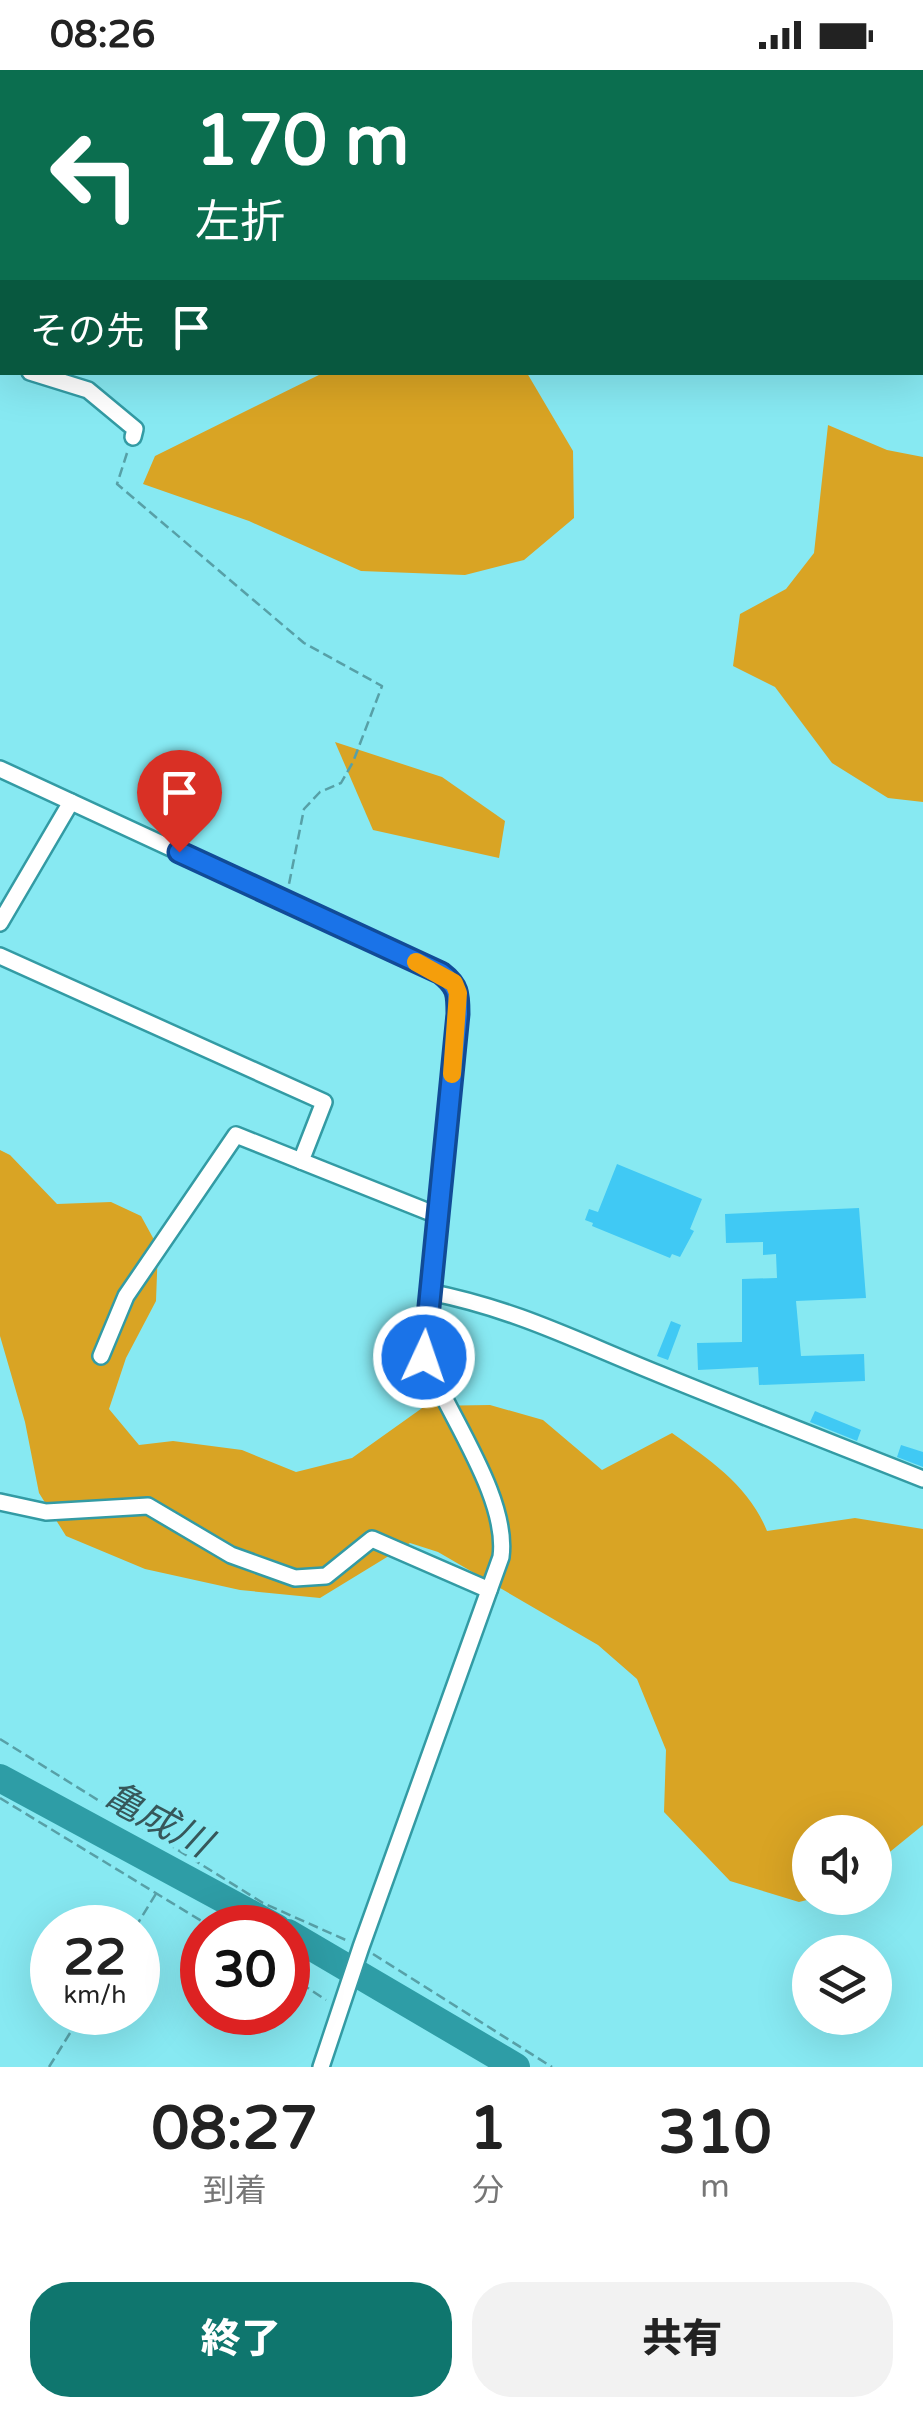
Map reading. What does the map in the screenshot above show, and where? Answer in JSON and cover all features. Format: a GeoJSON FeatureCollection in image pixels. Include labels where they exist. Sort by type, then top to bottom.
{"type":"FeatureCollection","features":[{"type":"Feature","properties":{"kind":"street"},"geometry":{"type":"LineString","coordinates":[[40,375],[88,390],[135,430],[132,437]]}},
{"type":"Feature","properties":{"kind":"street"},"geometry":{"type":"LineString","coordinates":[[0,769],[441,973],[454,983],[458,993],[424,1357],[490,1491],[503,1540],[490,1590],[321,2067]]}},
{"type":"Feature","properties":{"kind":"street"},"geometry":{"type":"LineString","coordinates":[[0,923],[71,802]]}},
{"type":"Feature","properties":{"kind":"street"},"geometry":{"type":"LineString","coordinates":[[0,956],[324,1102],[301,1162]]}},
{"type":"Feature","properties":{"kind":"street"},"geometry":{"type":"LineString","coordinates":[[102,1356],[126,1296],[236,1135],[438,1216]]}},
{"type":"Feature","properties":{"kind":"street"},"geometry":{"type":"LineString","coordinates":[[429,1292],[499,1308],[560,1330],[923,1479]]}},
{"type":"Feature","properties":{"kind":"street"},"geometry":{"type":"LineString","coordinates":[[0,1502],[46,1512],[148,1506],[232,1554],[295,1578],[326,1576],[372,1538],[490,1590]]}},
{"type":"Feature","properties":{"kind":"path"},"geometry":{"type":"LineString","coordinates":[[132,437],[116,484],[304,643],[382,686],[341,783],[320,792],[304,809],[286,902]]}},
{"type":"Feature","properties":{"kind":"path"},"geometry":{"type":"LineString","coordinates":[[0,1739],[264,1903],[361,1947],[552,2067]]}},
{"type":"Feature","properties":{"kind":"path"},"geometry":{"type":"LineString","coordinates":[[0,1798],[180,1907]]}},
{"type":"Feature","properties":{"kind":"path"},"geometry":{"type":"LineString","coordinates":[[149,1905],[157,1892]]}},
{"type":"Feature","properties":{"kind":"path"},"geometry":{"type":"LineString","coordinates":[[310,1989],[340,2009]]}},
{"type":"Feature","properties":{"kind":"path"},"geometry":{"type":"LineString","coordinates":[[49,2067],[69,2035]]}},
{"type":"Feature","properties":{"kind":"shaded area"},"geometry":{"type":"Polygon","coordinates":[[[319,375],[528,375],[573,451],[574,518],[524,560],[465,575],[361,571],[249,521],[143,484],[155,456],[319,375]]]}},
{"type":"Feature","properties":{"kind":"shaded area"},"geometry":{"type":"Polygon","coordinates":[[[828,425],[887,450],[923,457],[923,802],[888,798],[832,763],[775,687],[733,666],[740,614],[786,589],[814,553],[828,425]]]}},
{"type":"Feature","properties":{"kind":"shaded area"},"geometry":{"type":"Polygon","coordinates":[[[335,742],[442,777],[505,821],[499,858],[373,830],[335,742]]]}},
{"type":"Feature","properties":{"kind":"shaded area"},"geometry":{"type":"Polygon","coordinates":[[[0,1150],[10,1155],[57,1204],[111,1202],[141,1216],[158,1247],[156,1301],[126,1358],[109,1409],[139,1445],[173,1441],[242,1450],[296,1472],[352,1458],[425,1406],[490,1405],[543,1420],[602,1470],[672,1433],[739,1487],[767,1531],[855,1518],[923,1529],[923,1825],[892,1850],[892,1815],[792,1815],[792,1900],[730,1881],[664,1812],[666,1750],[637,1679],[598,1645],[438,1552],[410,1543],[320,1598],[240,1590],[145,1569],[66,1536],[39,1493],[25,1422],[0,1336],[0,1150]]]}},
{"type":"Feature","properties":{"kind":"building"},"geometry":{"type":"Polygon","coordinates":[[[617,1164],[702,1199],[690,1229],[694,1231],[680,1257],[672,1254],[670,1258],[585,1220],[589,1209],[598,1212],[617,1164]]]}},
{"type":"Feature","properties":{"kind":"building"},"geometry":{"type":"Polygon","coordinates":[[[859,1208],[866,1298],[796,1301],[801,1356],[864,1354],[865,1381],[759,1385],[758,1367],[698,1370],[697,1343],[742,1342],[742,1279],[777,1278],[776,1254],[763,1255],[763,1242],[726,1243],[725,1214],[859,1208]]]}},
{"type":"Feature","properties":{"kind":"building"},"geometry":{"type":"Polygon","coordinates":[[[671,1321],[681,1325],[668,1360],[657,1356],[671,1321]]]}},
{"type":"Feature","properties":{"kind":"building"},"geometry":{"type":"Polygon","coordinates":[[[815,1411],[861,1430],[857,1441],[810,1422],[815,1411]]]}},
{"type":"Feature","properties":{"kind":"building"},"geometry":{"type":"Polygon","coordinates":[[[901,1445],[923,1452],[923,1467],[897,1457],[901,1445]]]}},
{"type":"Feature","properties":{"kind":"waterway","name":"亀成川"},"geometry":{"type":"LineString","coordinates":[[0,1778],[235,1905]]}},
{"type":"Feature","properties":{"kind":"waterway","name":"亀成川"},"geometry":{"type":"LineString","coordinates":[[310,1946],[516,2067]]}},
{"type":"Feature","properties":{"kind":"slow traffic"},"geometry":{"type":"LineString","coordinates":[[416,962],[441,973],[454,983],[458,993],[452,1074]]}},
{"type":"Feature","properties":{"kind":"route"},"geometry":{"type":"LineString","coordinates":[[179,852],[441,973],[454,983],[458,1014],[424,1357]]}}]}
